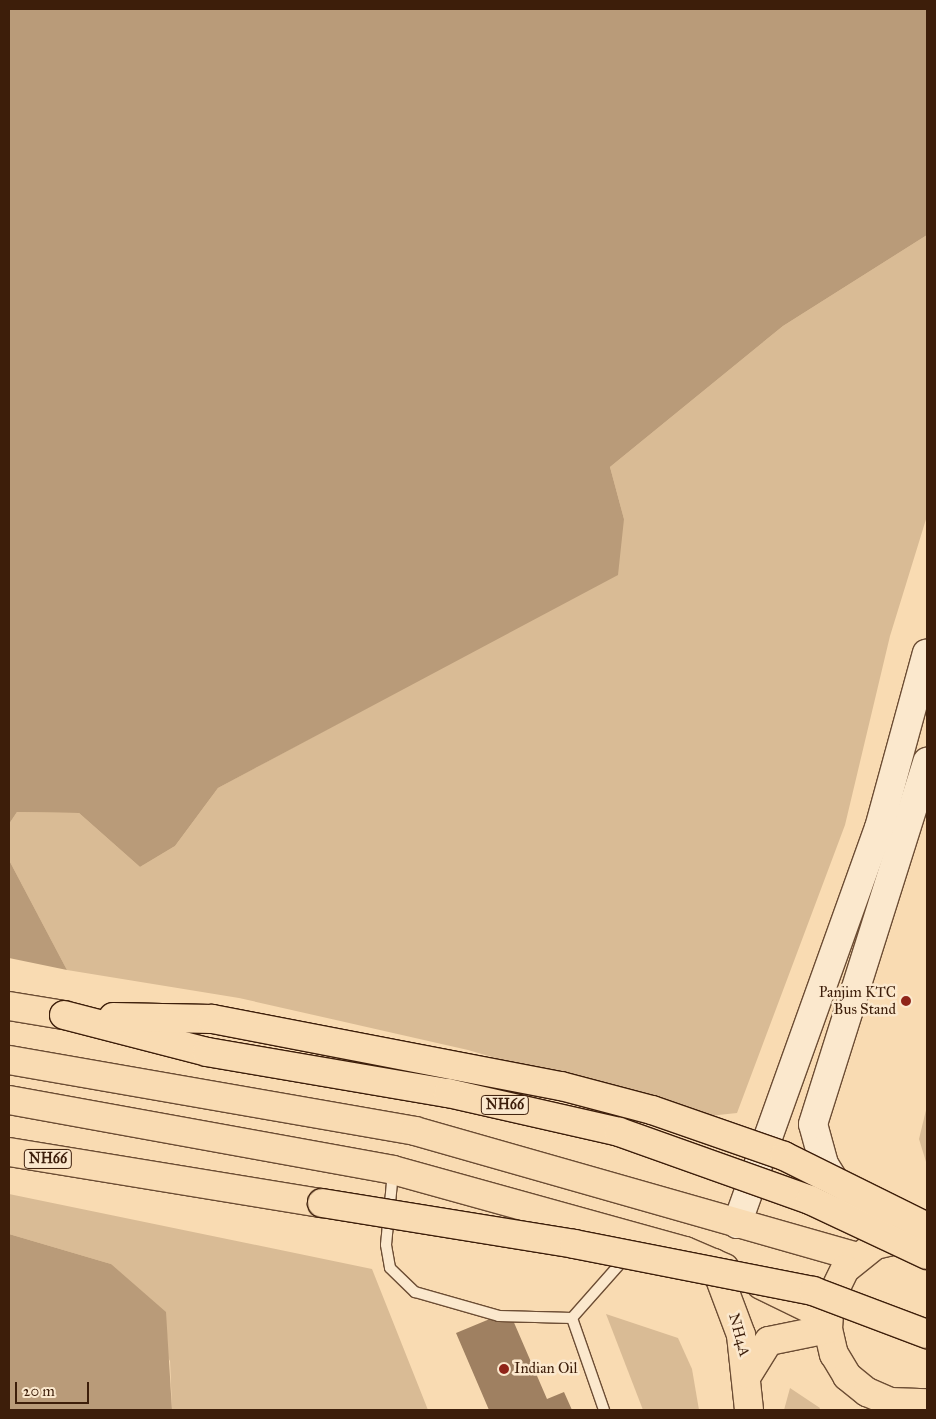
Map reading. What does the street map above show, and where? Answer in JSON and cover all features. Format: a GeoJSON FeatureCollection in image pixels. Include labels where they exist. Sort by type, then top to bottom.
{"type":"FeatureCollection","features":[{"type":"Feature","properties":{"kind":"main road"},"geometry":{"type":"LineString","coordinates":[[737,1224],[879,828],[927,653]]}},
{"type":"Feature","properties":{"kind":"main road"},"geometry":{"type":"LineString","coordinates":[[895,1238],[848,1202],[824,1164],[812,1124],[927,762]]}},
{"type":"Feature","properties":{"kind":"main road","name":"NH66"},"geometry":{"type":"LineString","coordinates":[[9,1006],[64,1015],[207,1052],[448,1093],[619,1132],[810,1200],[927,1255]]}},
{"type":"Feature","properties":{"kind":"main road"},"geometry":{"type":"LineString","coordinates":[[64,1015],[212,1019],[561,1086],[652,1110],[784,1156],[927,1227]]}},
{"type":"Feature","properties":{"kind":"main road"},"geometry":{"type":"LineString","coordinates":[[9,1060],[415,1131],[857,1257]]}},
{"type":"Feature","properties":{"kind":"main road"},"geometry":{"type":"LineString","coordinates":[[9,1100],[393,1170],[642,1238],[714,1263],[827,1323]]}},
{"type":"Feature","properties":{"kind":"main road","name":"NH66"},"geometry":{"type":"LineString","coordinates":[[9,1152],[668,1261],[813,1292],[927,1334]]}},
{"type":"Feature","properties":{"kind":"main road"},"geometry":{"type":"LineString","coordinates":[[920,1407],[890,1402],[867,1392],[847,1376],[834,1354],[827,1323],[836,1284],[857,1257],[895,1238],[927,1238]]}},
{"type":"Feature","properties":{"kind":"main road","name":"NH4A"},"geometry":{"type":"LineString","coordinates":[[714,1263],[741,1334],[748,1374],[749,1410]]}},
{"type":"Feature","properties":{"kind":"main road"},"geometry":{"type":"LineString","coordinates":[[748,1374],[769,1342],[827,1323]]}},
{"type":"Feature","properties":{"kind":"lane"},"geometry":{"type":"LineString","coordinates":[[393,1170],[386,1245],[390,1268],[415,1292],[499,1316],[572,1318]]}},
{"type":"Feature","properties":{"kind":"lane"},"geometry":{"type":"LineString","coordinates":[[572,1318],[642,1238]]}},
{"type":"Feature","properties":{"kind":"lane"},"geometry":{"type":"LineString","coordinates":[[572,1318],[604,1410]]}},
{"type":"Feature","properties":{"kind":"shaded area"},"geometry":{"type":"Polygon","coordinates":[[[9,9],[927,9],[927,235],[783,326],[610,467],[624,519],[618,575],[218,788],[175,846],[140,867],[79,813],[17,812],[9,824],[9,9]]]}},
{"type":"Feature","properties":{"kind":"shaded area"},"geometry":{"type":"Polygon","coordinates":[[[927,235],[927,516],[890,636],[845,825],[737,1113],[699,1117],[468,1050],[239,998],[67,970],[9,860],[9,824],[17,812],[79,813],[140,867],[175,846],[218,788],[402,689],[624,519],[610,467],[783,326],[927,235]]]}},
{"type":"Feature","properties":{"kind":"shaded area"},"geometry":{"type":"Polygon","coordinates":[[[9,860],[67,970],[9,958],[9,860]]]}},
{"type":"Feature","properties":{"kind":"shaded area"},"geometry":{"type":"Polygon","coordinates":[[[927,1106],[927,1165],[919,1139],[927,1106]]]}},
{"type":"Feature","properties":{"kind":"shaded area"},"geometry":{"type":"Polygon","coordinates":[[[9,1194],[372,1269],[428,1410],[172,1410],[170,1361],[111,1264],[9,1234],[9,1194]]]}},
{"type":"Feature","properties":{"kind":"shaded area"},"geometry":{"type":"Polygon","coordinates":[[[9,1234],[111,1264],[166,1312],[172,1410],[9,1410],[9,1234]]]}},
{"type":"Feature","properties":{"kind":"shaded area"},"geometry":{"type":"Polygon","coordinates":[[[606,1314],[678,1338],[692,1369],[699,1410],[643,1410],[606,1314]]]}},
{"type":"Feature","properties":{"kind":"shaded area"},"geometry":{"type":"Polygon","coordinates":[[[790,1388],[820,1408],[819,1410],[784,1410],[790,1388]]]}},
{"type":"Feature","properties":{"kind":"building"},"geometry":{"type":"Polygon","coordinates":[[[509,1311],[547,1399],[564,1392],[572,1410],[489,1410],[456,1333],[509,1311]]]}},
{"type":"Feature","properties":{"kind":"place","name":"Panjim KTC Bus Stand"},"geometry":{"type":"Point","coordinates":[906,1001]}},
{"type":"Feature","properties":{"kind":"place","name":"Indian Oil"},"geometry":{"type":"Point","coordinates":[504,1369]}}]}
